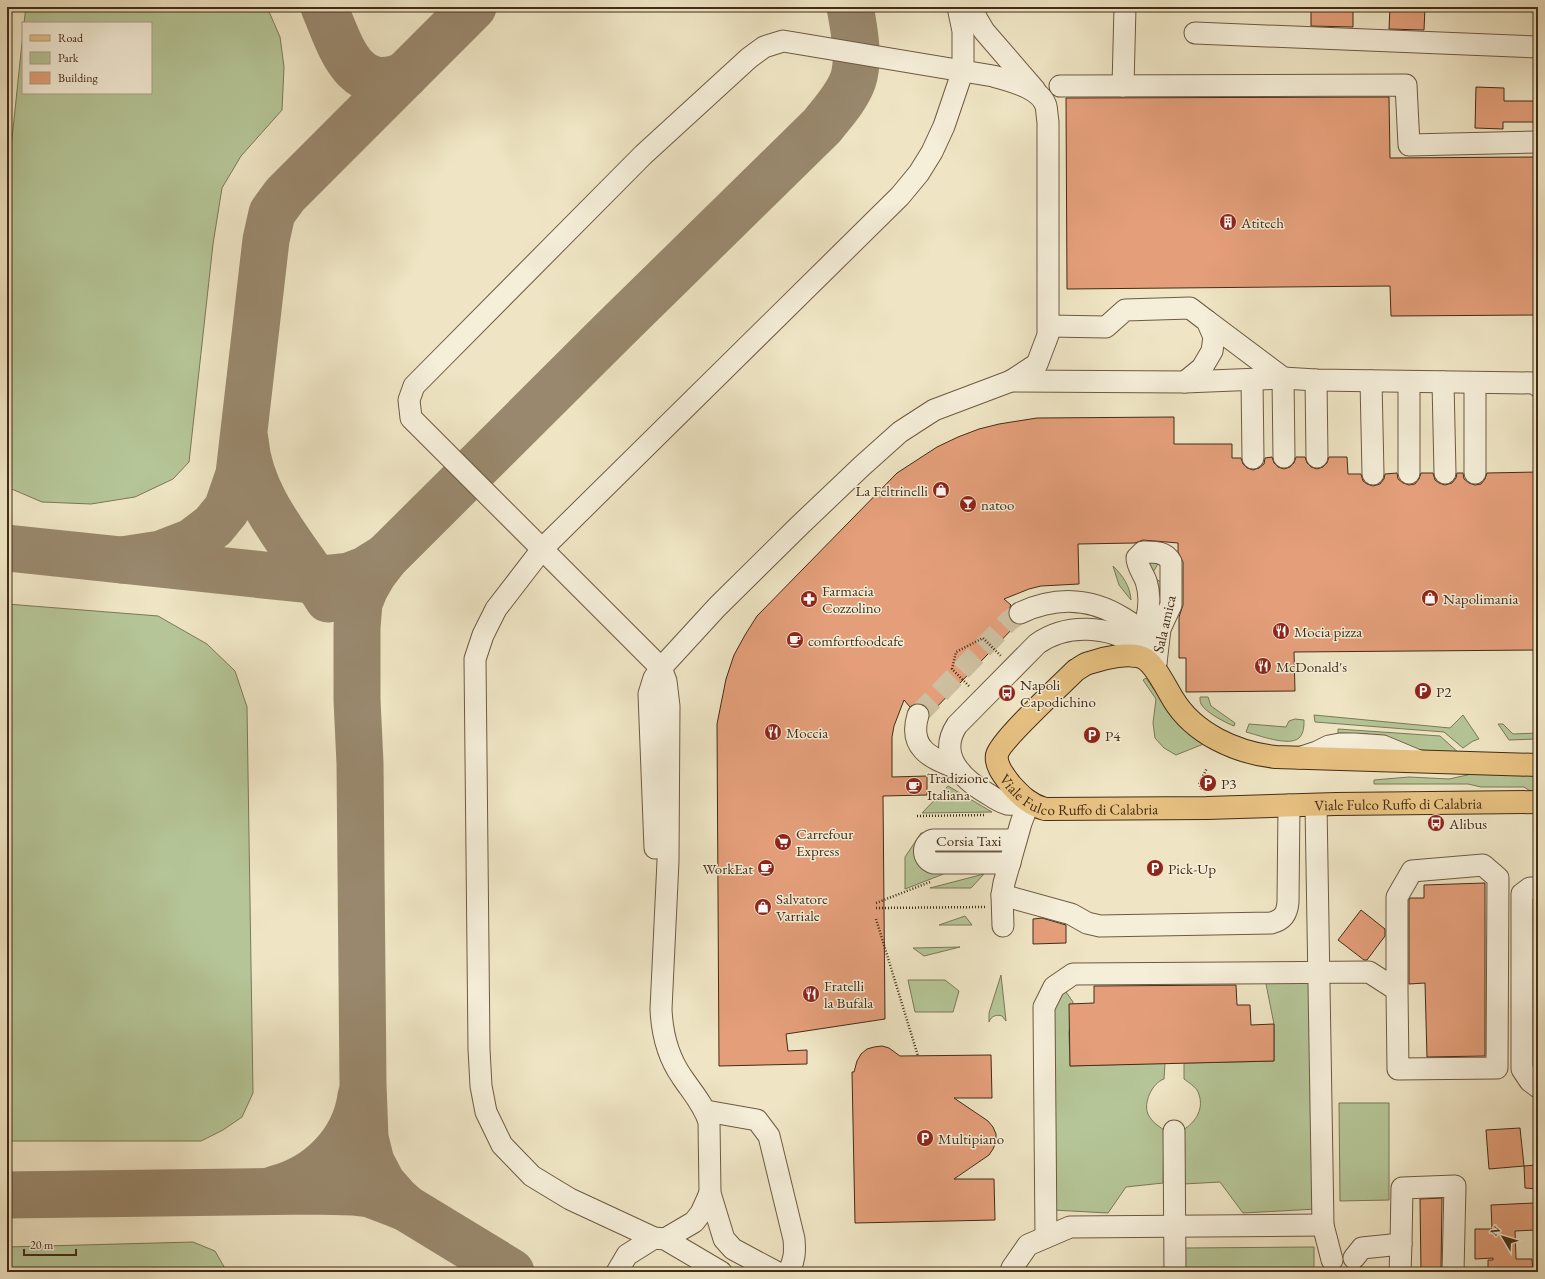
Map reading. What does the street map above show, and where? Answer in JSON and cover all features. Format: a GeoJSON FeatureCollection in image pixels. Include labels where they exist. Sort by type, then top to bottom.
{"type":"FeatureCollection","features":[{"type":"Feature","properties":{"kind":"main road","name":"Viale Fulco Ruffo di Calabria"},"geometry":{"type":"LineString","coordinates":[[1538,765],[1299,758],[1258,755],[1241,750],[1210,735],[1183,713],[1175,703],[1156,668],[1146,660],[1138,645],[1111,657],[1087,663],[1076,670],[1015,731],[997,755],[998,764],[1003,773],[1022,796],[1029,802],[1041,808],[1052,809],[1207,808],[1289,805],[1538,802]]}},
{"type":"Feature","properties":{"kind":"lane"},"geometry":{"type":"LineString","coordinates":[[721,1272],[660,1239],[570,1199],[532,1176],[502,1146],[486,1112],[481,1086],[478,1041],[475,659],[483,635],[496,609],[543,548],[900,196],[918,173],[932,152],[944,126],[963,70],[963,32],[958,7]]}},
{"type":"Feature","properties":{"kind":"lane"},"geometry":{"type":"LineString","coordinates":[[661,668],[717,607],[799,526],[900,432],[934,410],[1011,382],[1037,364],[1048,335],[1049,326],[1048,122],[1045,105],[1038,94],[984,30],[970,7]]}},
{"type":"Feature","properties":{"kind":"lane"},"geometry":{"type":"LineString","coordinates":[[1123,86],[1125,7]]}},
{"type":"Feature","properties":{"kind":"lane"},"geometry":{"type":"LineString","coordinates":[[1196,33],[1538,46]]}},
{"type":"Feature","properties":{"kind":"lane"},"geometry":{"type":"LineString","coordinates":[[776,1272],[733,1250],[724,1239],[710,1193],[709,1122],[706,1112],[680,1076],[664,1032],[661,1009],[668,861],[669,706],[666,681],[661,668],[543,548],[411,418],[409,400],[414,386],[643,156],[749,58],[764,47],[782,41],[945,69],[963,70],[992,76],[1017,84],[1038,94]]}},
{"type":"Feature","properties":{"kind":"lane"},"geometry":{"type":"LineString","coordinates":[[1060,86],[1406,85],[1408,144],[1538,142]]}},
{"type":"Feature","properties":{"kind":"lane"},"geometry":{"type":"LineString","coordinates":[[1049,326],[1106,327],[1125,310],[1190,308],[1283,378]]}},
{"type":"Feature","properties":{"kind":"lane"},"geometry":{"type":"LineString","coordinates":[[1185,382],[1202,368],[1212,351],[1214,337],[1207,321]]}},
{"type":"Feature","properties":{"kind":"lane"},"geometry":{"type":"LineString","coordinates":[[1011,382],[1185,382],[1283,378],[1409,382],[1534,383],[1538,386]]}},
{"type":"Feature","properties":{"kind":"lane"},"geometry":{"type":"LineString","coordinates":[[1283,378],[1284,457]]}},
{"type":"Feature","properties":{"kind":"lane"},"geometry":{"type":"LineString","coordinates":[[1252,380],[1253,458]]}},
{"type":"Feature","properties":{"kind":"lane"},"geometry":{"type":"LineString","coordinates":[[1316,380],[1318,457]]}},
{"type":"Feature","properties":{"kind":"lane"},"geometry":{"type":"LineString","coordinates":[[1371,381],[1373,474]]}},
{"type":"Feature","properties":{"kind":"lane"},"geometry":{"type":"LineString","coordinates":[[1409,382],[1409,473]]}},
{"type":"Feature","properties":{"kind":"lane"},"geometry":{"type":"LineString","coordinates":[[1443,382],[1445,473]]}},
{"type":"Feature","properties":{"kind":"lane"},"geometry":{"type":"LineString","coordinates":[[1475,383],[1475,473]]}},
{"type":"Feature","properties":{"kind":"lane","name":"Sala amica"},"geometry":{"type":"LineString","coordinates":[[1138,645],[1149,607],[1149,598],[1146,581],[1137,562],[1137,558],[1143,552],[1161,552],[1166,555],[1171,562],[1172,605],[1160,629],[1156,668]]}},
{"type":"Feature","properties":{"kind":"lane"},"geometry":{"type":"LineString","coordinates":[[1046,638],[1070,602]]}},
{"type":"Feature","properties":{"kind":"lane"},"geometry":{"type":"LineString","coordinates":[[1020,613],[1036,605],[1088,602],[1104,607],[1126,620],[1138,645]]}},
{"type":"Feature","properties":{"kind":"lane"},"geometry":{"type":"LineString","coordinates":[[1003,926],[995,901],[1010,863],[1029,802],[1017,804],[1003,802],[969,782],[957,768],[949,750],[949,742],[952,733],[957,725],[1037,644],[1046,638],[1061,632],[1079,629],[1095,629],[1127,639],[1138,645]]}},
{"type":"Feature","properties":{"kind":"lane"},"geometry":{"type":"LineString","coordinates":[[918,715],[915,731],[918,743],[930,756],[957,768]]}},
{"type":"Feature","properties":{"kind":"lane"},"geometry":{"type":"LineString","coordinates":[[995,901],[1071,914],[1087,923],[1100,926],[1263,923],[1278,921],[1288,910],[1289,805]]}},
{"type":"Feature","properties":{"kind":"lane"},"geometry":{"type":"LineString","coordinates":[[1316,805],[1322,1224],[1330,1266],[1343,1255],[1357,1265],[1362,1248],[1401,1244]]}},
{"type":"Feature","properties":{"kind":"lane","name":"Corsia Taxi"},"geometry":{"type":"LineString","coordinates":[[1010,863],[934,863],[930,862],[925,856],[924,848],[926,844],[933,840],[1016,840]]}},
{"type":"Feature","properties":{"kind":"lane"},"geometry":{"type":"LineString","coordinates":[[1483,865],[1498,878],[1497,1068],[1398,1069],[1396,990],[1398,897],[1412,871],[1483,865]]}},
{"type":"Feature","properties":{"kind":"lane"},"geometry":{"type":"LineString","coordinates":[[1538,888],[1530,888],[1522,894],[1522,1070],[1530,1081],[1538,1086]]}},
{"type":"Feature","properties":{"kind":"lane"},"geometry":{"type":"LineString","coordinates":[[1369,972],[1396,941]]}},
{"type":"Feature","properties":{"kind":"lane"},"geometry":{"type":"LineString","coordinates":[[1046,1237],[1044,1007],[1054,987],[1073,974],[1369,972],[1396,990]]}},
{"type":"Feature","properties":{"kind":"lane"},"geometry":{"type":"LineString","coordinates":[[706,1112],[758,1120],[769,1136],[794,1239],[795,1252],[788,1272]]}},
{"type":"Feature","properties":{"kind":"lane"},"geometry":{"type":"LineString","coordinates":[[1174,1132],[1175,1272]]}},
{"type":"Feature","properties":{"kind":"lane"},"geometry":{"type":"LineString","coordinates":[[1400,1272],[1402,1188],[1455,1186],[1453,1272]]}},
{"type":"Feature","properties":{"kind":"lane"},"geometry":{"type":"LineString","coordinates":[[617,1272],[627,1255],[694,1222],[702,1213],[710,1193]]}},
{"type":"Feature","properties":{"kind":"lane"},"geometry":{"type":"LineString","coordinates":[[1012,1272],[1012,1268],[1028,1245],[1070,1227],[1322,1224]]}},
{"type":"Feature","properties":{"kind":"path"},"geometry":{"type":"LineString","coordinates":[[970,688],[952,669],[956,652],[983,638],[1001,656]]}},
{"type":"Feature","properties":{"kind":"path"},"geometry":{"type":"LineString","coordinates":[[1203,791],[1199,784],[1206,768]]}},
{"type":"Feature","properties":{"kind":"path"},"geometry":{"type":"LineString","coordinates":[[917,816],[987,815]]}},
{"type":"Feature","properties":{"kind":"path"},"geometry":{"type":"LineString","coordinates":[[876,908],[995,901]]}},
{"type":"Feature","properties":{"kind":"path"},"geometry":{"type":"LineString","coordinates":[[876,919],[918,1056]]}},
{"type":"Feature","properties":{"kind":"green space"},"geometry":{"type":"Polygon","coordinates":[[[26,7],[267,7],[280,37],[284,67],[282,110],[241,156],[222,188],[213,244],[189,462],[173,479],[135,497],[91,504],[42,502],[7,487],[7,187],[22,43],[22,94],[152,94],[152,22],[24,22],[26,7]]]}},
{"type":"Feature","properties":{"kind":"green space"},"geometry":{"type":"Polygon","coordinates":[[[1144,561],[1159,562],[1151,576],[1166,585],[1163,600],[1157,602],[1144,561]]]}},
{"type":"Feature","properties":{"kind":"green space"},"geometry":{"type":"Polygon","coordinates":[[[1113,566],[1125,582],[1129,590],[1131,600],[1119,585],[1113,566]]]}},
{"type":"Feature","properties":{"kind":"green space"},"geometry":{"type":"Polygon","coordinates":[[[7,604],[158,616],[207,644],[235,671],[247,707],[253,1093],[242,1117],[223,1130],[201,1141],[7,1141],[7,604]]]}},
{"type":"Feature","properties":{"kind":"green space"},"geometry":{"type":"Polygon","coordinates":[[[1146,678],[1172,716],[1206,743],[1176,755],[1164,748],[1155,738],[1153,723],[1156,699],[1143,680],[1146,678]]]}},
{"type":"Feature","properties":{"kind":"green space"},"geometry":{"type":"Polygon","coordinates":[[[1200,697],[1208,697],[1211,706],[1235,723],[1234,726],[1211,714],[1201,704],[1200,697]]]}},
{"type":"Feature","properties":{"kind":"green space"},"geometry":{"type":"Polygon","coordinates":[[[1314,715],[1450,728],[1463,715],[1479,739],[1463,748],[1444,732],[1315,722],[1314,715]]]}},
{"type":"Feature","properties":{"kind":"green space"},"geometry":{"type":"Polygon","coordinates":[[[1295,719],[1304,720],[1304,725],[1301,736],[1294,740],[1273,740],[1246,732],[1249,724],[1286,727],[1289,721],[1295,719]]]}},
{"type":"Feature","properties":{"kind":"green space"},"geometry":{"type":"Polygon","coordinates":[[[1498,724],[1503,724],[1513,734],[1538,733],[1538,741],[1536,739],[1509,740],[1498,724]]]}},
{"type":"Feature","properties":{"kind":"green space"},"geometry":{"type":"Polygon","coordinates":[[[1338,729],[1440,736],[1459,753],[1419,750],[1368,734],[1338,733],[1338,729]]]}},
{"type":"Feature","properties":{"kind":"green space"},"geometry":{"type":"Polygon","coordinates":[[[1481,772],[1538,775],[1538,792],[1532,792],[1524,787],[1481,787],[1468,784],[1374,784],[1374,780],[1409,777],[1449,779],[1481,772]]]}},
{"type":"Feature","properties":{"kind":"green space"},"geometry":{"type":"Polygon","coordinates":[[[948,786],[992,812],[922,813],[948,786]]]}},
{"type":"Feature","properties":{"kind":"green space"},"geometry":{"type":"Polygon","coordinates":[[[921,833],[935,833],[919,845],[959,868],[905,889],[905,857],[921,833]]]}},
{"type":"Feature","properties":{"kind":"green space"},"geometry":{"type":"Polygon","coordinates":[[[984,874],[971,888],[930,888],[984,874]]]}},
{"type":"Feature","properties":{"kind":"green space"},"geometry":{"type":"Polygon","coordinates":[[[965,916],[972,925],[939,925],[965,916]]]}},
{"type":"Feature","properties":{"kind":"green space"},"geometry":{"type":"Polygon","coordinates":[[[960,947],[924,956],[913,948],[960,947]]]}},
{"type":"Feature","properties":{"kind":"green space"},"geometry":{"type":"Polygon","coordinates":[[[1001,975],[1006,1021],[1002,1016],[998,1015],[994,1016],[989,1022],[989,1013],[1001,975]]]}},
{"type":"Feature","properties":{"kind":"green space"},"geometry":{"type":"Polygon","coordinates":[[[1306,978],[1312,984],[1317,1209],[1243,1213],[1220,1182],[1184,1184],[1183,1130],[1192,1123],[1198,1114],[1200,1109],[1200,1098],[1197,1090],[1184,1079],[1184,1063],[1274,1061],[1274,1024],[1265,979],[1306,978]]]}},
{"type":"Feature","properties":{"kind":"green space"},"geometry":{"type":"Polygon","coordinates":[[[908,980],[945,980],[959,991],[953,1012],[915,1012],[908,980]]]}},
{"type":"Feature","properties":{"kind":"green space"},"geometry":{"type":"Polygon","coordinates":[[[1064,989],[1073,1002],[1069,1033],[1070,1066],[1165,1063],[1164,1079],[1152,1089],[1147,1104],[1148,1114],[1155,1123],[1164,1130],[1163,1183],[1126,1187],[1108,1213],[1053,1210],[1053,1011],[1064,989]]]}},
{"type":"Feature","properties":{"kind":"green space"},"geometry":{"type":"Polygon","coordinates":[[[1339,1103],[1389,1103],[1389,1200],[1340,1201],[1339,1103]]]}},
{"type":"Feature","properties":{"kind":"green space"},"geometry":{"type":"Polygon","coordinates":[[[193,1242],[215,1251],[227,1272],[7,1272],[7,1247],[193,1242]]]}},
{"type":"Feature","properties":{"kind":"green space"},"geometry":{"type":"Polygon","coordinates":[[[1314,1247],[1314,1272],[1185,1272],[1185,1248],[1314,1247]]]}},
{"type":"Feature","properties":{"kind":"building"},"geometry":{"type":"Polygon","coordinates":[[[1311,7],[1353,7],[1353,27],[1311,26],[1311,7]]]}},
{"type":"Feature","properties":{"kind":"building"},"geometry":{"type":"Polygon","coordinates":[[[1390,7],[1425,7],[1424,30],[1389,29],[1390,7]]]}},
{"type":"Feature","properties":{"kind":"building"},"geometry":{"type":"Polygon","coordinates":[[[1476,87],[1504,88],[1504,101],[1538,101],[1538,122],[1503,122],[1503,129],[1475,128],[1476,87]]]}},
{"type":"Feature","properties":{"kind":"building","name":"Atitech"},"geometry":{"type":"Polygon","coordinates":[[[1389,97],[1390,158],[1538,157],[1538,315],[1391,316],[1390,286],[1067,289],[1066,98],[1389,97]]]}},
{"type":"Feature","properties":{"kind":"building"},"geometry":{"type":"Polygon","coordinates":[[[1174,417],[1174,444],[1232,444],[1232,458],[1241,458],[1243,464],[1247,468],[1253,470],[1264,464],[1265,458],[1272,457],[1274,463],[1278,467],[1284,469],[1290,467],[1294,463],[1296,457],[1305,457],[1307,463],[1311,467],[1317,469],[1323,467],[1327,463],[1329,457],[1347,457],[1348,474],[1361,474],[1363,481],[1373,486],[1380,484],[1384,479],[1385,474],[1397,473],[1398,479],[1409,485],[1415,484],[1421,473],[1433,473],[1435,480],[1445,485],[1452,483],[1456,478],[1457,473],[1463,473],[1464,479],[1475,485],[1481,484],[1487,473],[1538,472],[1538,650],[1294,652],[1295,691],[1186,692],[1186,658],[1179,658],[1179,617],[1183,605],[1183,562],[1178,552],[1178,543],[1143,540],[1135,543],[1078,544],[1079,584],[1041,586],[1004,599],[1011,605],[1008,611],[1009,618],[1012,622],[1017,624],[930,714],[926,706],[920,703],[910,707],[904,700],[894,726],[892,737],[892,777],[927,776],[927,795],[883,796],[885,1019],[786,1034],[788,1051],[807,1050],[807,1064],[719,1066],[717,724],[726,679],[734,655],[757,616],[897,473],[937,447],[979,429],[1037,418],[1174,417]]]}},
{"type":"Feature","properties":{"kind":"building"},"geometry":{"type":"Polygon","coordinates":[[[1485,883],[1485,1056],[1427,1057],[1425,983],[1409,984],[1409,900],[1410,898],[1424,898],[1424,885],[1485,883]]]}},
{"type":"Feature","properties":{"kind":"building"},"geometry":{"type":"Polygon","coordinates":[[[1361,910],[1385,929],[1385,936],[1367,960],[1364,960],[1338,940],[1361,910]]]}},
{"type":"Feature","properties":{"kind":"building"},"geometry":{"type":"Polygon","coordinates":[[[1042,918],[1066,925],[1066,943],[1033,944],[1033,919],[1042,918]]]}},
{"type":"Feature","properties":{"kind":"building"},"geometry":{"type":"Polygon","coordinates":[[[1236,985],[1237,1005],[1250,1005],[1251,1025],[1274,1024],[1274,1061],[1070,1066],[1069,1004],[1094,1003],[1094,986],[1236,985]]]}},
{"type":"Feature","properties":{"kind":"building","name":"Multipiano"},"geometry":{"type":"Polygon","coordinates":[[[882,1046],[889,1048],[900,1056],[991,1055],[992,1098],[954,1098],[988,1121],[996,1134],[996,1142],[989,1155],[954,1179],[994,1179],[995,1220],[855,1223],[852,1072],[854,1072],[861,1054],[867,1049],[882,1046]]]}},
{"type":"Feature","properties":{"kind":"building"},"geometry":{"type":"Polygon","coordinates":[[[1520,1128],[1524,1166],[1489,1169],[1486,1130],[1520,1128]]]}},
{"type":"Feature","properties":{"kind":"building"},"geometry":{"type":"Polygon","coordinates":[[[1536,1165],[1538,1189],[1525,1188],[1524,1166],[1536,1165]]]}},
{"type":"Feature","properties":{"kind":"building"},"geometry":{"type":"Polygon","coordinates":[[[1442,1198],[1441,1272],[1421,1272],[1420,1199],[1442,1198]]]}},
{"type":"Feature","properties":{"kind":"building"},"geometry":{"type":"Polygon","coordinates":[[[1534,1203],[1535,1230],[1515,1231],[1516,1259],[1532,1259],[1533,1272],[1488,1272],[1488,1260],[1493,1260],[1493,1258],[1475,1259],[1475,1229],[1492,1229],[1491,1205],[1534,1203]]]}},
{"type":"Feature","properties":{"kind":"taxiway"},"geometry":{"type":"LineString","coordinates":[[324,7],[343,51],[351,64],[361,73],[373,79],[387,80],[405,75]]}},
{"type":"Feature","properties":{"kind":"taxiway"},"geometry":{"type":"LineString","coordinates":[[122,560],[161,554],[192,542],[213,526],[227,509],[239,474],[266,240],[272,213],[285,195],[473,7]]}},
{"type":"Feature","properties":{"kind":"taxiway"},"geometry":{"type":"LineString","coordinates":[[406,1208],[382,1183],[371,1162],[365,1138],[363,1084],[360,763],[357,700],[357,627],[359,603],[373,574],[386,557],[822,126],[847,92],[855,72],[856,44],[850,7]]}},
{"type":"Feature","properties":{"kind":"taxiway"},"geometry":{"type":"LineString","coordinates":[[245,440],[249,463],[256,484],[266,504],[277,524],[328,599]]}},
{"type":"Feature","properties":{"kind":"taxiway"},"geometry":{"type":"LineString","coordinates":[[7,548],[311,580],[349,576],[365,570],[386,557]]}},
{"type":"Feature","properties":{"kind":"taxiway"},"geometry":{"type":"LineString","coordinates":[[275,1189],[291,1184],[306,1176],[320,1167],[332,1156],[343,1143],[351,1128],[357,1113],[361,1096]]}},
{"type":"Feature","properties":{"kind":"taxiway"},"geometry":{"type":"LineString","coordinates":[[7,1195],[311,1191],[370,1194],[406,1208],[511,1272]]}},
{"type":"Feature","properties":{"kind":"tunnel"},"geometry":{"type":"LineString","coordinates":[[918,715],[1009,621],[1020,613]]}},
{"type":"Feature","properties":{"kind":"place","name":"Atitech"},"geometry":{"type":"Point","coordinates":[1228,222]}},
{"type":"Feature","properties":{"kind":"place","name":"La Feltrinelli"},"geometry":{"type":"Point","coordinates":[941,490]}},
{"type":"Feature","properties":{"kind":"place","name":"natoo"},"geometry":{"type":"Point","coordinates":[968,504]}},
{"type":"Feature","properties":{"kind":"place","name":"Napolimania"},"geometry":{"type":"Point","coordinates":[1430,598]}},
{"type":"Feature","properties":{"kind":"place","name":"Farmacia Cozzolino"},"geometry":{"type":"Point","coordinates":[809,599]}},
{"type":"Feature","properties":{"kind":"place","name":"Mocia pizza"},"geometry":{"type":"Point","coordinates":[1281,631]}},
{"type":"Feature","properties":{"kind":"place","name":"comfortfoodcafe"},"geometry":{"type":"Point","coordinates":[795,640]}},
{"type":"Feature","properties":{"kind":"place","name":"McDonald's"},"geometry":{"type":"Point","coordinates":[1263,666]}},
{"type":"Feature","properties":{"kind":"place","name":"P2"},"geometry":{"type":"Point","coordinates":[1423,691]}},
{"type":"Feature","properties":{"kind":"place","name":"Napoli Capodichino"},"geometry":{"type":"Point","coordinates":[1007,693]}},
{"type":"Feature","properties":{"kind":"place","name":"Moccia"},"geometry":{"type":"Point","coordinates":[773,732]}},
{"type":"Feature","properties":{"kind":"place","name":"P4"},"geometry":{"type":"Point","coordinates":[1092,735]}},
{"type":"Feature","properties":{"kind":"place","name":"P3"},"geometry":{"type":"Point","coordinates":[1208,783]}},
{"type":"Feature","properties":{"kind":"place","name":"Tradizione Italiana"},"geometry":{"type":"Point","coordinates":[914,786]}},
{"type":"Feature","properties":{"kind":"place","name":"Alibus"},"geometry":{"type":"Point","coordinates":[1436,823]}},
{"type":"Feature","properties":{"kind":"place","name":"Carrefour Express"},"geometry":{"type":"Point","coordinates":[783,842]}},
{"type":"Feature","properties":{"kind":"place","name":"WorkEat"},"geometry":{"type":"Point","coordinates":[766,868]}},
{"type":"Feature","properties":{"kind":"place","name":"Pick-Up"},"geometry":{"type":"Point","coordinates":[1155,868]}},
{"type":"Feature","properties":{"kind":"place","name":"Salvatore Varriale"},"geometry":{"type":"Point","coordinates":[763,907]}},
{"type":"Feature","properties":{"kind":"place","name":"Fratelli la Bufala"},"geometry":{"type":"Point","coordinates":[811,994]}},
{"type":"Feature","properties":{"kind":"place","name":"Multipiano"},"geometry":{"type":"Point","coordinates":[925,1138]}}]}
